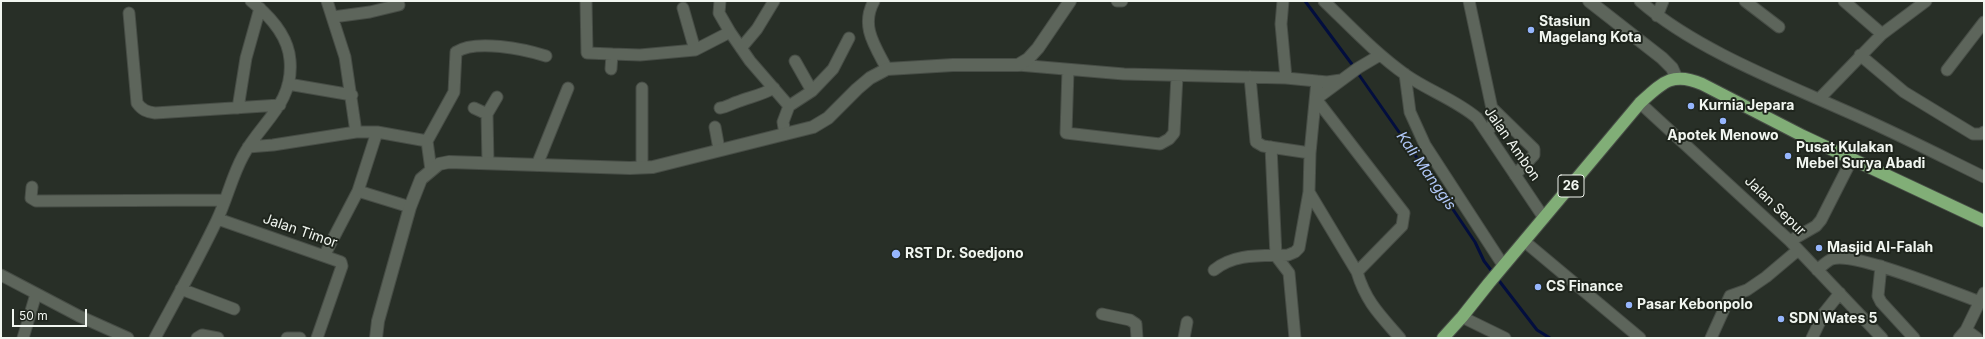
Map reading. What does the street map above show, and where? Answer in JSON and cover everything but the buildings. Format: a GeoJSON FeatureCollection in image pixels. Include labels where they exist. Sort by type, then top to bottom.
{"type":"FeatureCollection","features":[{"type":"Feature","properties":{"kind":"highway","name":"26"},"geometry":{"type":"LineString","coordinates":[[1443,338],[1462,318],[1489,282],[1640,103],[1659,85],[1676,78]]}},
{"type":"Feature","properties":{"kind":"highway"},"geometry":{"type":"LineString","coordinates":[[1676,78],[1689,78],[1702,84],[1852,159],[1984,221]]}},
{"type":"Feature","properties":{"kind":"street"},"geometry":{"type":"LineString","coordinates":[[327,1],[345,57],[352,95],[356,132]]}},
{"type":"Feature","properties":{"kind":"street"},"geometry":{"type":"LineString","coordinates":[[586,1],[588,53],[640,55],[696,50],[730,32]]}},
{"type":"Feature","properties":{"kind":"street"},"geometry":{"type":"LineString","coordinates":[[720,1],[719,13],[730,32],[741,48],[789,106]]}},
{"type":"Feature","properties":{"kind":"street"},"geometry":{"type":"LineString","coordinates":[[741,48],[757,29],[774,1]]}},
{"type":"Feature","properties":{"kind":"street"},"geometry":{"type":"LineString","coordinates":[[880,1],[874,1],[868,14],[867,27],[887,69]]}},
{"type":"Feature","properties":{"kind":"street"},"geometry":{"type":"LineString","coordinates":[[1018,65],[1028,59],[1038,48],[1070,1]]}},
{"type":"Feature","properties":{"kind":"street"},"geometry":{"type":"LineString","coordinates":[[1117,1],[1122,1]]}},
{"type":"Feature","properties":{"kind":"street"},"geometry":{"type":"LineString","coordinates":[[1283,1],[1281,24],[1286,78]]}},
{"type":"Feature","properties":{"kind":"street","name":"Jalan Ambon"},"geometry":{"type":"LineString","coordinates":[[1324,1],[1380,55],[1429,90],[1464,106],[1477,118],[1544,218]]}},
{"type":"Feature","properties":{"kind":"street"},"geometry":{"type":"LineString","coordinates":[[1469,1],[1494,118],[1492,126],[1487,132]]}},
{"type":"Feature","properties":{"kind":"street"},"geometry":{"type":"LineString","coordinates":[[1589,1],[1662,58],[1672,68],[1676,78]]}},
{"type":"Feature","properties":{"kind":"street"},"geometry":{"type":"LineString","coordinates":[[1640,1],[1657,16],[1726,56],[1881,126],[1984,177]]}},
{"type":"Feature","properties":{"kind":"street"},"geometry":{"type":"LineString","coordinates":[[1657,16],[1663,1]]}},
{"type":"Feature","properties":{"kind":"street"},"geometry":{"type":"LineString","coordinates":[[1745,1],[1779,27]]}},
{"type":"Feature","properties":{"kind":"street"},"geometry":{"type":"LineString","coordinates":[[1844,1],[1882,34]]}},
{"type":"Feature","properties":{"kind":"street"},"geometry":{"type":"LineString","coordinates":[[1819,99],[1882,34],[1926,1]]}},
{"type":"Feature","properties":{"kind":"street"},"geometry":{"type":"LineString","coordinates":[[155,338],[218,218],[224,200],[248,147],[280,105],[288,84],[290,60],[286,42],[277,26],[256,5]]}},
{"type":"Feature","properties":{"kind":"street"},"geometry":{"type":"LineString","coordinates":[[238,108],[256,5]]}},
{"type":"Feature","properties":{"kind":"street"},"geometry":{"type":"LineString","coordinates":[[333,17],[370,12],[399,5]]}},
{"type":"Feature","properties":{"kind":"street"},"geometry":{"type":"LineString","coordinates":[[683,8],[696,50]]}},
{"type":"Feature","properties":{"kind":"street"},"geometry":{"type":"LineString","coordinates":[[129,13],[137,102],[140,108],[148,112],[155,113],[280,105]]}},
{"type":"Feature","properties":{"kind":"street"},"geometry":{"type":"LineString","coordinates":[[1947,70],[1984,22]]}},
{"type":"Feature","properties":{"kind":"street"},"geometry":{"type":"LineString","coordinates":[[785,134],[783,122],[789,106],[812,91],[833,69],[849,38]]}},
{"type":"Feature","properties":{"kind":"street"},"geometry":{"type":"LineString","coordinates":[[431,170],[427,141],[454,92],[456,52],[471,48],[493,46],[546,56]]}},
{"type":"Feature","properties":{"kind":"street"},"geometry":{"type":"LineString","coordinates":[[611,69],[612,54]]}},
{"type":"Feature","properties":{"kind":"street"},"geometry":{"type":"LineString","coordinates":[[1316,99],[1355,70],[1380,55]]}},
{"type":"Feature","properties":{"kind":"street"},"geometry":{"type":"LineString","coordinates":[[1860,55],[1904,92],[1973,134],[1981,134],[1984,132]]}},
{"type":"Feature","properties":{"kind":"street"},"geometry":{"type":"LineString","coordinates":[[795,61],[812,91]]}},
{"type":"Feature","properties":{"kind":"street"},"geometry":{"type":"LineString","coordinates":[[376,338],[378,321],[410,207],[421,178],[438,164],[449,162],[488,162],[537,165],[653,167],[719,149],[785,134],[822,123],[870,78],[887,69],[953,65],[1018,65],[1124,74],[1286,78],[1317,81],[1342,80]]}},
{"type":"Feature","properties":{"kind":"street"},"geometry":{"type":"LineString","coordinates":[[1068,70],[1066,133],[1160,144],[1174,134],[1177,76]]}},
{"type":"Feature","properties":{"kind":"street"},"geometry":{"type":"LineString","coordinates":[[1405,74],[1410,112],[1425,145],[1502,267]]}},
{"type":"Feature","properties":{"kind":"street"},"geometry":{"type":"LineString","coordinates":[[1250,77],[1254,140],[1258,144],[1310,153]]}},
{"type":"Feature","properties":{"kind":"street"},"geometry":{"type":"LineString","coordinates":[[1214,270],[1224,262],[1234,258],[1288,255],[1295,252],[1299,248],[1309,192],[1310,153],[1317,81]]}},
{"type":"Feature","properties":{"kind":"street"},"geometry":{"type":"LineString","coordinates":[[288,84],[352,95]]}},
{"type":"Feature","properties":{"kind":"street"},"geometry":{"type":"LineString","coordinates":[[537,165],[568,88]]}},
{"type":"Feature","properties":{"kind":"street"},"geometry":{"type":"LineString","coordinates":[[642,88],[642,167]]}},
{"type":"Feature","properties":{"kind":"street"},"geometry":{"type":"LineString","coordinates":[[720,108],[731,106],[735,102],[753,97],[774,88]]}},
{"type":"Feature","properties":{"kind":"street"},"geometry":{"type":"LineString","coordinates":[[488,162],[487,114],[497,97]]}},
{"type":"Feature","properties":{"kind":"street"},"geometry":{"type":"LineString","coordinates":[[1316,99],[1404,212],[1402,226],[1357,272]]}},
{"type":"Feature","properties":{"kind":"street","name":"Jalan Sepur"},"geometry":{"type":"LineString","coordinates":[[1640,103],[1790,241],[1882,338]]}},
{"type":"Feature","properties":{"kind":"street"},"geometry":{"type":"LineString","coordinates":[[474,108],[487,114]]}},
{"type":"Feature","properties":{"kind":"street"},"geometry":{"type":"LineString","coordinates":[[1492,108],[1534,149],[1534,155],[1516,175]]}},
{"type":"Feature","properties":{"kind":"street"},"geometry":{"type":"LineString","coordinates":[[715,127],[719,149]]}},
{"type":"Feature","properties":{"kind":"street"},"geometry":{"type":"LineString","coordinates":[[248,147],[273,145],[356,132],[377,132],[427,141]]}},
{"type":"Feature","properties":{"kind":"street"},"geometry":{"type":"LineString","coordinates":[[324,256],[358,191],[377,132]]}},
{"type":"Feature","properties":{"kind":"street"},"geometry":{"type":"LineString","coordinates":[[1271,147],[1276,256],[1289,273],[1295,338]]}},
{"type":"Feature","properties":{"kind":"street"},"geometry":{"type":"LineString","coordinates":[[1790,241],[1816,226],[1821,220],[1852,159]]}},
{"type":"Feature","properties":{"kind":"street"},"geometry":{"type":"LineString","coordinates":[[32,186],[31,198],[36,201],[224,200]]}},
{"type":"Feature","properties":{"kind":"street"},"geometry":{"type":"LineString","coordinates":[[358,191],[410,207]]}},
{"type":"Feature","properties":{"kind":"street"},"geometry":{"type":"LineString","coordinates":[[1309,192],[1357,272],[1362,289],[1369,302],[1400,338]]}},
{"type":"Feature","properties":{"kind":"street","name":"Jalan Timor"},"geometry":{"type":"LineString","coordinates":[[218,218],[341,262],[342,266],[317,338]]}},
{"type":"Feature","properties":{"kind":"street"},"geometry":{"type":"LineString","coordinates":[[1524,241],[1640,338]]}},
{"type":"Feature","properties":{"kind":"street"},"geometry":{"type":"LineString","coordinates":[[1711,338],[1730,296],[1747,290],[1766,277],[1798,250]]}},
{"type":"Feature","properties":{"kind":"street"},"geometry":{"type":"LineString","coordinates":[[1817,270],[1827,262],[1836,258],[1881,266],[1982,297],[1963,334],[1977,338]]}},
{"type":"Feature","properties":{"kind":"street"},"geometry":{"type":"LineString","coordinates":[[1881,266],[1878,296],[1881,302],[1914,338]]}},
{"type":"Feature","properties":{"kind":"street"},"geometry":{"type":"LineString","coordinates":[[1,275],[36,294],[128,338]]}},
{"type":"Feature","properties":{"kind":"street"},"geometry":{"type":"LineString","coordinates":[[181,289],[234,310]]}},
{"type":"Feature","properties":{"kind":"street"},"geometry":{"type":"LineString","coordinates":[[1812,338],[1824,313],[1840,293]]}},
{"type":"Feature","properties":{"kind":"street"},"geometry":{"type":"LineString","coordinates":[[22,338],[36,294]]}},
{"type":"Feature","properties":{"kind":"street"},"geometry":{"type":"LineString","coordinates":[[1102,314],[1130,320],[1136,324],[1138,338]]}},
{"type":"Feature","properties":{"kind":"street"},"geometry":{"type":"LineString","coordinates":[[1462,318],[1505,338]]}},
{"type":"Feature","properties":{"kind":"street"},"geometry":{"type":"LineString","coordinates":[[1184,338],[1187,322]]}},
{"type":"Feature","properties":{"kind":"street"},"geometry":{"type":"LineString","coordinates":[[197,338],[202,335],[218,338]]}},
{"type":"Feature","properties":{"kind":"street"},"geometry":{"type":"LineString","coordinates":[[287,338],[300,338]]}},
{"type":"Feature","properties":{"kind":"waterway","name":"Kali Manggis"},"geometry":{"type":"LineString","coordinates":[[1305,1],[1354,67]]}},
{"type":"Feature","properties":{"kind":"waterway","name":"Kali Manggis"},"geometry":{"type":"LineString","coordinates":[[1357,72],[1450,205],[1475,242],[1484,261],[1494,274]]}},
{"type":"Feature","properties":{"kind":"waterway","name":"Kali Manggis"},"geometry":{"type":"LineString","coordinates":[[1497,278],[1537,330],[1550,338]]}},
{"type":"Feature","properties":{"kind":"place","name":"Stasiun Magelang Kota"},"geometry":{"type":"Point","coordinates":[1531,30]}},
{"type":"Feature","properties":{"kind":"place","name":"Kurnia Jepara"},"geometry":{"type":"Point","coordinates":[1691,106]}},
{"type":"Feature","properties":{"kind":"place","name":"Apotek Menowo"},"geometry":{"type":"Point","coordinates":[1723,121]}},
{"type":"Feature","properties":{"kind":"place","name":"Pusat Kulakan Mebel Surya Abadi"},"geometry":{"type":"Point","coordinates":[1788,156]}},
{"type":"Feature","properties":{"kind":"place","name":"Masjid Al-Falah"},"geometry":{"type":"Point","coordinates":[1819,248]}},
{"type":"Feature","properties":{"kind":"place","name":"RST Dr. Soedjono"},"geometry":{"type":"Point","coordinates":[896,254]}},
{"type":"Feature","properties":{"kind":"place","name":"CS Finance"},"geometry":{"type":"Point","coordinates":[1538,287]}},
{"type":"Feature","properties":{"kind":"place","name":"Pasar Kebonpolo"},"geometry":{"type":"Point","coordinates":[1629,305]}},
{"type":"Feature","properties":{"kind":"place","name":"SDN Wates 5"},"geometry":{"type":"Point","coordinates":[1781,319]}}]}
